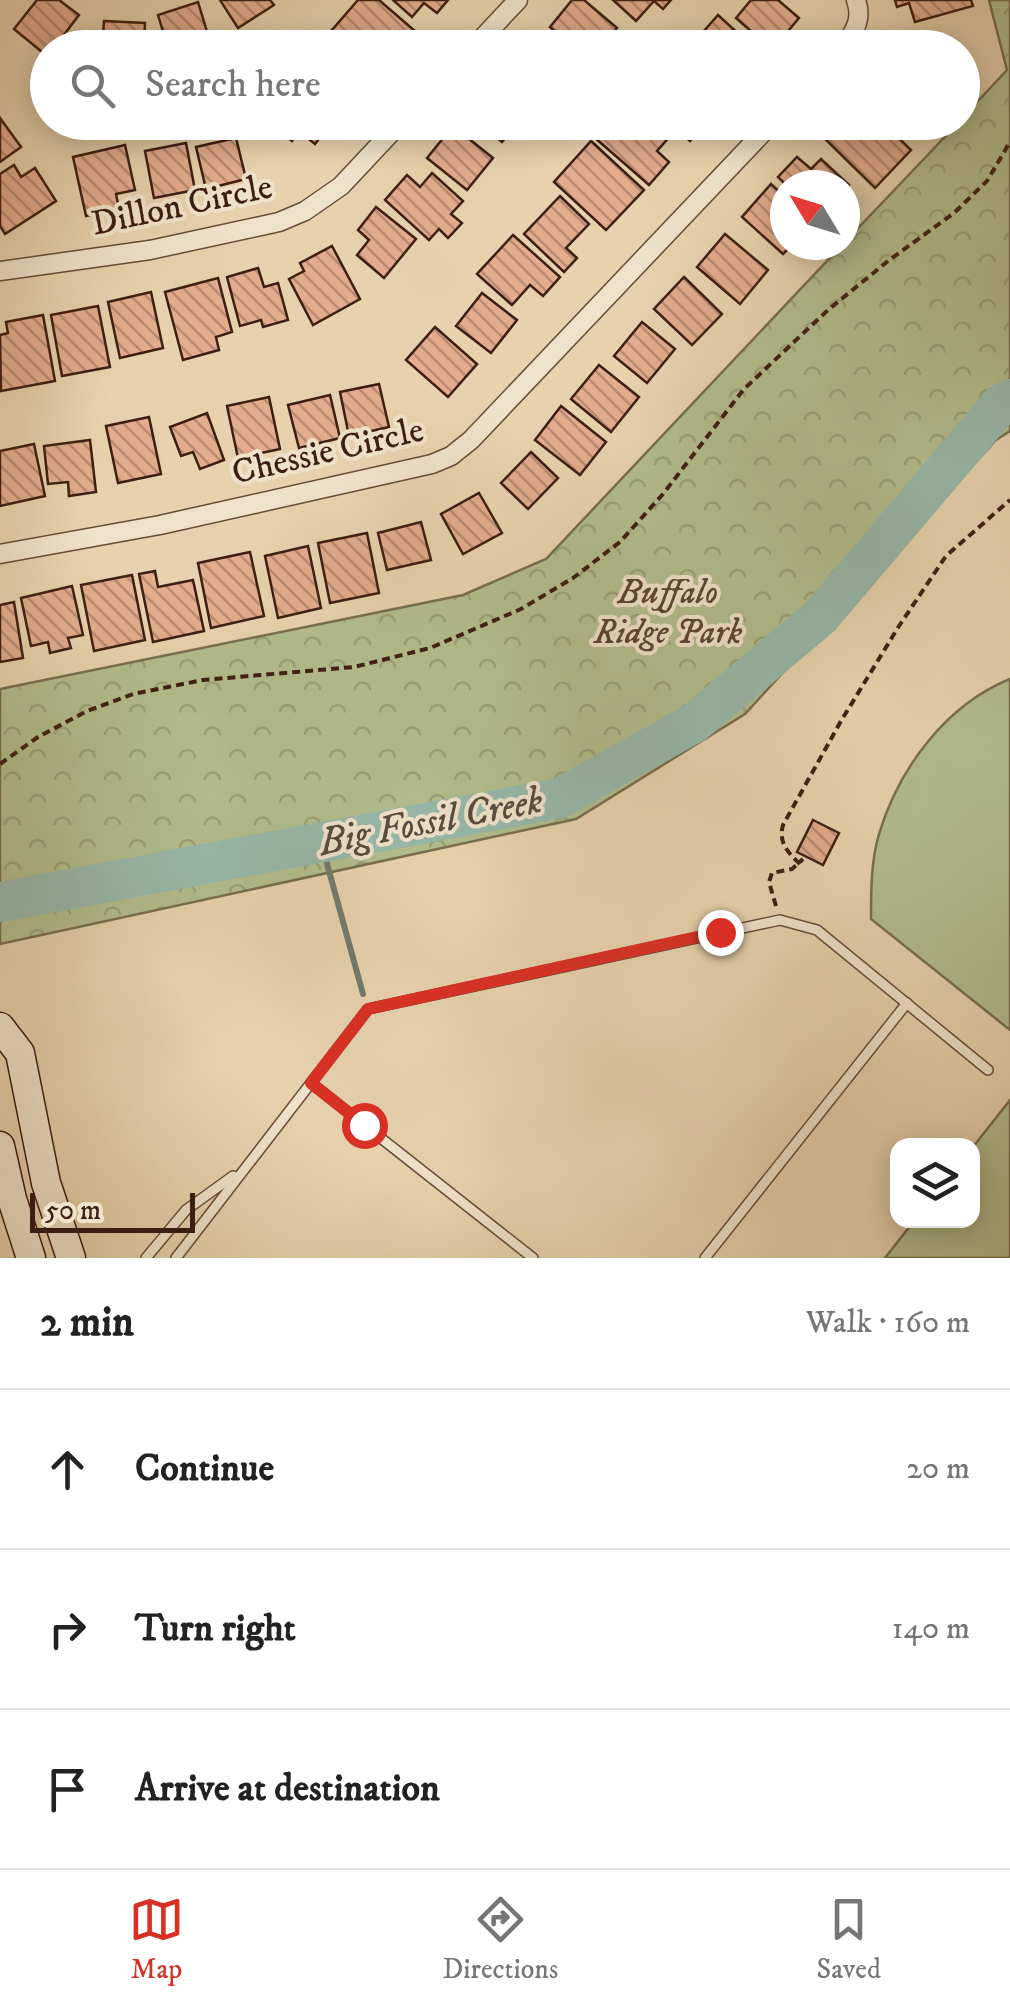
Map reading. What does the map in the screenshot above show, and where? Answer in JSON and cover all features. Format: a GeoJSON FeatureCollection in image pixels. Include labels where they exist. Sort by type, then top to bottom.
{"type":"FeatureCollection","features":[{"type":"Feature","properties":{"kind":"main road"},"geometry":{"type":"LineString","coordinates":[[0,1027],[20,1053],[46,1183],[71,1258]]}},
{"type":"Feature","properties":{"kind":"main road"},"geometry":{"type":"LineString","coordinates":[[0,1146],[31,1258]]}},
{"type":"Feature","properties":{"kind":"street"},"geometry":{"type":"LineString","coordinates":[[490,30],[518,0]]}},
{"type":"Feature","properties":{"kind":"street"},"geometry":{"type":"LineString","coordinates":[[855,30],[860,12],[856,0]]}},
{"type":"Feature","properties":{"kind":"street","name":"Dillon Circle"},"geometry":{"type":"LineString","coordinates":[[0,271],[150,250],[278,222],[305,211],[341,186],[385,140]]}},
{"type":"Feature","properties":{"kind":"street","name":"Chessie Circle"},"geometry":{"type":"LineString","coordinates":[[0,554],[160,525],[432,464],[450,456],[470,440],[756,140]]}},
{"type":"Feature","properties":{"kind":"lane"},"geometry":{"type":"LineString","coordinates":[[176,1258],[368,1009],[780,920],[817,930],[988,1070]]}},
{"type":"Feature","properties":{"kind":"lane"},"geometry":{"type":"LineString","coordinates":[[705,1258],[907,1003]]}},
{"type":"Feature","properties":{"kind":"lane"},"geometry":{"type":"LineString","coordinates":[[311,1083],[534,1258]]}},
{"type":"Feature","properties":{"kind":"lane"},"geometry":{"type":"LineString","coordinates":[[146,1258],[186,1210],[243,1169]]}},
{"type":"Feature","properties":{"kind":"path"},"geometry":{"type":"LineString","coordinates":[[0,764],[87,710],[132,694],[202,680],[354,667],[430,648],[521,609],[573,578],[620,542],[663,494],[744,389],[828,310],[954,212],[987,181],[1010,142]]}},
{"type":"Feature","properties":{"kind":"path"},"geometry":{"type":"LineString","coordinates":[[780,920],[769,882],[772,874],[792,869],[802,861],[783,845],[783,825],[841,720],[946,556],[1010,500]]}},
{"type":"Feature","properties":{"kind":"green space","name":"Buffalo Ridge Park"},"geometry":{"type":"Polygon","coordinates":[[[989,0],[1010,0],[1010,431],[996,440],[745,714],[576,819],[0,944],[0,689],[463,595],[546,559],[828,260],[860,260],[860,226],[942,140],[980,140],[980,99],[1007,70],[989,0]]]}},
{"type":"Feature","properties":{"kind":"green space"},"geometry":{"type":"Polygon","coordinates":[[[1010,679],[1010,1030],[871,919],[876,845],[888,809],[912,763],[928,741],[965,705],[1010,679]]]}},
{"type":"Feature","properties":{"kind":"green space"},"geometry":{"type":"Polygon","coordinates":[[[1010,1100],[1010,1258],[885,1258],[909,1228],[980,1228],[980,1138],[1010,1100]]]}},
{"type":"Feature","properties":{"kind":"building"},"geometry":{"type":"Polygon","coordinates":[[[37,0],[59,0],[79,15],[68,30],[30,30],[30,42],[14,29],[37,0]]]}},
{"type":"Feature","properties":{"kind":"building"},"geometry":{"type":"Polygon","coordinates":[[[220,0],[270,0],[274,5],[238,28],[220,0]]]}},
{"type":"Feature","properties":{"kind":"building"},"geometry":{"type":"Polygon","coordinates":[[[358,0],[379,0],[414,30],[332,30],[358,0]]]}},
{"type":"Feature","properties":{"kind":"building"},"geometry":{"type":"Polygon","coordinates":[[[393,0],[448,0],[437,13],[424,3],[412,17],[393,0]]]}},
{"type":"Feature","properties":{"kind":"building"},"geometry":{"type":"Polygon","coordinates":[[[572,0],[584,0],[617,28],[554,30],[550,27],[572,0]]]}},
{"type":"Feature","properties":{"kind":"building"},"geometry":{"type":"Polygon","coordinates":[[[613,0],[671,0],[663,9],[654,1],[636,21],[613,0]]]}},
{"type":"Feature","properties":{"kind":"building"},"geometry":{"type":"Polygon","coordinates":[[[751,0],[778,0],[799,18],[789,30],[750,30],[736,18],[751,0]]]}},
{"type":"Feature","properties":{"kind":"building"},"geometry":{"type":"Polygon","coordinates":[[[895,0],[971,0],[973,6],[915,22],[909,3],[897,7],[895,0]]]}},
{"type":"Feature","properties":{"kind":"building"},"geometry":{"type":"Polygon","coordinates":[[[198,2],[207,30],[163,30],[158,15],[198,2]]]}},
{"type":"Feature","properties":{"kind":"building"},"geometry":{"type":"Polygon","coordinates":[[[718,15],[734,30],[705,30],[718,15]]]}},
{"type":"Feature","properties":{"kind":"building"},"geometry":{"type":"Polygon","coordinates":[[[104,21],[145,23],[145,30],[103,30],[104,21]]]}},
{"type":"Feature","properties":{"kind":"building"},"geometry":{"type":"Polygon","coordinates":[[[0,118],[21,147],[0,162],[0,118]]]}},
{"type":"Feature","properties":{"kind":"building"},"geometry":{"type":"Polygon","coordinates":[[[236,140],[246,179],[206,189],[196,147],[236,140]]]}},
{"type":"Feature","properties":{"kind":"building"},"geometry":{"type":"Polygon","coordinates":[[[442,140],[470,140],[493,158],[467,190],[427,158],[442,140]]]}},
{"type":"Feature","properties":{"kind":"building"},"geometry":{"type":"Polygon","coordinates":[[[597,140],[667,140],[657,151],[669,162],[649,185],[597,140]]]}},
{"type":"Feature","properties":{"kind":"building"},"geometry":{"type":"Polygon","coordinates":[[[826,140],[901,140],[911,150],[875,188],[826,140]]]}},
{"type":"Feature","properties":{"kind":"building"},"geometry":{"type":"Polygon","coordinates":[[[591,141],[644,190],[606,230],[554,182],[591,141]]]}},
{"type":"Feature","properties":{"kind":"building"},"geometry":{"type":"Polygon","coordinates":[[[186,143],[195,190],[154,198],[145,151],[186,143]]]}},
{"type":"Feature","properties":{"kind":"building"},"geometry":{"type":"Polygon","coordinates":[[[125,145],[135,190],[116,194],[119,209],[86,216],[73,157],[125,145]]]}},
{"type":"Feature","properties":{"kind":"building"},"geometry":{"type":"Polygon","coordinates":[[[797,157],[811,169],[821,159],[833,170],[785,170],[797,157]]]}},
{"type":"Feature","properties":{"kind":"building"},"geometry":{"type":"Polygon","coordinates":[[[14,165],[21,177],[35,168],[56,201],[5,234],[0,226],[0,174],[14,165]]]}},
{"type":"Feature","properties":{"kind":"building"},"geometry":{"type":"Polygon","coordinates":[[[432,173],[463,201],[451,214],[462,223],[448,238],[439,229],[429,240],[385,200],[407,175],[420,187],[432,173]]]}},
{"type":"Feature","properties":{"kind":"building"},"geometry":{"type":"Polygon","coordinates":[[[770,185],[770,242],[742,217],[770,185]]]}},
{"type":"Feature","properties":{"kind":"building"},"geometry":{"type":"Polygon","coordinates":[[[560,196],[589,224],[566,248],[577,258],[564,272],[524,234],[560,196]]]}},
{"type":"Feature","properties":{"kind":"building"},"geometry":{"type":"Polygon","coordinates":[[[376,207],[416,239],[384,278],[357,255],[369,240],[358,230],[376,207]]]}},
{"type":"Feature","properties":{"kind":"building"},"geometry":{"type":"Polygon","coordinates":[[[725,234],[768,270],[740,304],[697,267],[725,234]]]}},
{"type":"Feature","properties":{"kind":"building"},"geometry":{"type":"Polygon","coordinates":[[[513,235],[560,277],[543,296],[530,285],[512,305],[477,274],[513,235]]]}},
{"type":"Feature","properties":{"kind":"building"},"geometry":{"type":"Polygon","coordinates":[[[332,246],[360,299],[313,325],[289,279],[304,271],[300,263],[332,246]]]}},
{"type":"Feature","properties":{"kind":"building"},"geometry":{"type":"Polygon","coordinates":[[[258,268],[264,287],[278,283],[288,320],[263,327],[261,320],[240,326],[227,277],[258,268]]]}},
{"type":"Feature","properties":{"kind":"building"},"geometry":{"type":"Polygon","coordinates":[[[684,277],[722,314],[692,345],[654,309],[684,277]]]}},
{"type":"Feature","properties":{"kind":"building"},"geometry":{"type":"Polygon","coordinates":[[[218,278],[232,332],[216,337],[219,350],[183,360],[165,292],[218,278]]]}},
{"type":"Feature","properties":{"kind":"building"},"geometry":{"type":"Polygon","coordinates":[[[151,292],[163,348],[120,358],[108,302],[151,292]]]}},
{"type":"Feature","properties":{"kind":"building"},"geometry":{"type":"Polygon","coordinates":[[[482,293],[517,320],[491,353],[456,326],[482,293]]]}},
{"type":"Feature","properties":{"kind":"building"},"geometry":{"type":"Polygon","coordinates":[[[98,306],[110,367],[62,376],[51,315],[98,306]]]}},
{"type":"Feature","properties":{"kind":"building"},"geometry":{"type":"Polygon","coordinates":[[[43,315],[55,381],[1,391],[0,335],[8,333],[6,322],[43,315]]]}},
{"type":"Feature","properties":{"kind":"building"},"geometry":{"type":"Polygon","coordinates":[[[642,322],[675,349],[647,383],[614,356],[642,322]]]}},
{"type":"Feature","properties":{"kind":"building"},"geometry":{"type":"Polygon","coordinates":[[[435,327],[477,364],[448,397],[406,360],[435,327]]]}},
{"type":"Feature","properties":{"kind":"building"},"geometry":{"type":"Polygon","coordinates":[[[599,365],[639,397],[611,432],[571,399],[599,365]]]}},
{"type":"Feature","properties":{"kind":"building"},"geometry":{"type":"Polygon","coordinates":[[[379,384],[389,427],[349,436],[340,392],[379,384]]]}},
{"type":"Feature","properties":{"kind":"building"},"geometry":{"type":"Polygon","coordinates":[[[330,395],[340,438],[299,448],[288,405],[330,395]]]}},
{"type":"Feature","properties":{"kind":"building"},"geometry":{"type":"Polygon","coordinates":[[[269,397],[280,449],[238,458],[227,406],[269,397]]]}},
{"type":"Feature","properties":{"kind":"building"},"geometry":{"type":"Polygon","coordinates":[[[561,406],[606,442],[580,475],[535,440],[561,406]]]}},
{"type":"Feature","properties":{"kind":"building"},"geometry":{"type":"Polygon","coordinates":[[[207,413],[224,460],[200,469],[193,452],[181,456],[170,427],[207,413]]]}},
{"type":"Feature","properties":{"kind":"building"},"geometry":{"type":"Polygon","coordinates":[[[149,417],[161,474],[118,483],[106,426],[149,417]]]}},
{"type":"Feature","properties":{"kind":"building"},"geometry":{"type":"Polygon","coordinates":[[[90,440],[96,492],[69,496],[68,482],[48,484],[44,446],[90,440]]]}},
{"type":"Feature","properties":{"kind":"building"},"geometry":{"type":"Polygon","coordinates":[[[34,444],[45,496],[0,506],[0,451],[34,444]]]}},
{"type":"Feature","properties":{"kind":"building"},"geometry":{"type":"Polygon","coordinates":[[[531,452],[558,478],[528,509],[501,483],[531,452]]]}},
{"type":"Feature","properties":{"kind":"building"},"geometry":{"type":"Polygon","coordinates":[[[479,493],[502,533],[463,554],[441,514],[479,493]]]}},
{"type":"Feature","properties":{"kind":"building"},"geometry":{"type":"Polygon","coordinates":[[[421,522],[431,560],[387,570],[378,533],[421,522]]]}},
{"type":"Feature","properties":{"kind":"building"},"geometry":{"type":"Polygon","coordinates":[[[367,533],[379,593],[330,603],[318,543],[367,533]]]}},
{"type":"Feature","properties":{"kind":"building"},"geometry":{"type":"Polygon","coordinates":[[[308,546],[321,608],[278,618],[265,556],[308,546]]]}},
{"type":"Feature","properties":{"kind":"building"},"geometry":{"type":"Polygon","coordinates":[[[250,552],[264,616],[211,628],[198,563],[250,552]]]}},
{"type":"Feature","properties":{"kind":"building"},"geometry":{"type":"Polygon","coordinates":[[[155,571],[158,587],[193,580],[204,631],[153,642],[139,574],[155,571]]]}},
{"type":"Feature","properties":{"kind":"building"},"geometry":{"type":"Polygon","coordinates":[[[132,575],[145,640],[94,651],[81,585],[132,575]]]}},
{"type":"Feature","properties":{"kind":"building"},"geometry":{"type":"Polygon","coordinates":[[[72,586],[83,635],[68,638],[71,648],[50,653],[48,642],[31,646],[21,598],[72,586]]]}},
{"type":"Feature","properties":{"kind":"building"},"geometry":{"type":"Polygon","coordinates":[[[14,602],[23,658],[0,662],[0,605],[14,602]]]}},
{"type":"Feature","properties":{"kind":"building"},"geometry":{"type":"Polygon","coordinates":[[[813,820],[839,833],[823,865],[797,852],[813,820]]]}},
{"type":"Feature","properties":{"kind":"waterway","name":"Big Fossil Creek"},"geometry":{"type":"LineString","coordinates":[[0,902],[560,798],[694,723],[820,617],[1001,404],[1010,399]]}},
{"type":"Feature","properties":{"kind":"waterway"},"geometry":{"type":"LineString","coordinates":[[321,842],[363,994]]}},
{"type":"Feature","properties":{"kind":"route"},"geometry":{"type":"LineString","coordinates":[[364,1125],[311,1083],[368,1009],[720,932]]}}]}
